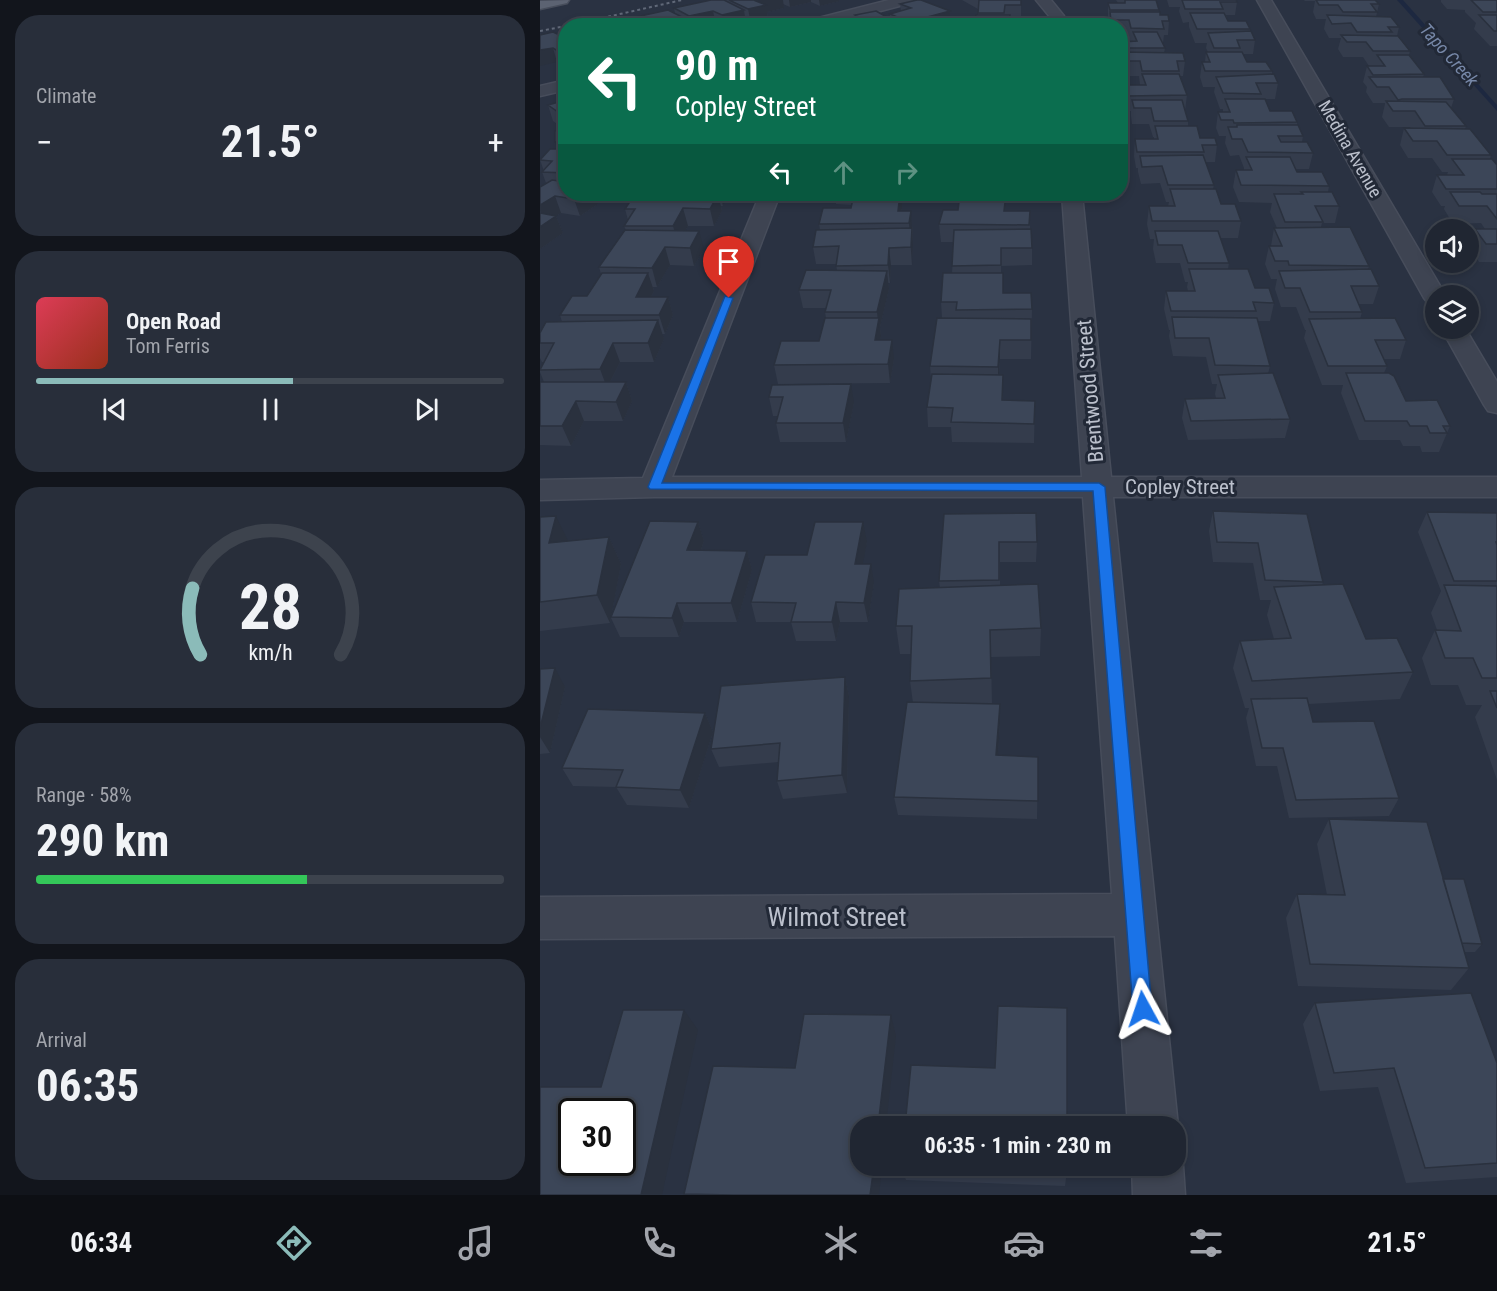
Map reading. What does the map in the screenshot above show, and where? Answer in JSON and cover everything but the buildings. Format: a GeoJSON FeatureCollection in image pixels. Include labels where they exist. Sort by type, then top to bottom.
{"type":"FeatureCollection","features":[{"type":"Feature","properties":{"kind":"main road"},"geometry":{"type":"LineString","coordinates":[[540,5],[562,0]]}},
{"type":"Feature","properties":{"kind":"street"},"geometry":{"type":"LineString","coordinates":[[835,18],[906,0]]}},
{"type":"Feature","properties":{"kind":"street"},"geometry":{"type":"LineString","coordinates":[[1043,0],[1057,18]]}},
{"type":"Feature","properties":{"kind":"street","name":"Medina Avenue"},"geometry":{"type":"LineString","coordinates":[[1264,0],[1428,285]]}},
{"type":"Feature","properties":{"kind":"street"},"geometry":{"type":"LineString","coordinates":[[540,91],[558,87]]}},
{"type":"Feature","properties":{"kind":"street"},"geometry":{"type":"LineString","coordinates":[[654,487],[767,201]]}},
{"type":"Feature","properties":{"kind":"street","name":"Brentwood Street"},"geometry":{"type":"LineString","coordinates":[[1073,201],[1152,1116]]}},
{"type":"Feature","properties":{"kind":"street"},"geometry":{"type":"LineString","coordinates":[[1459,339],[1497,405]]}},
{"type":"Feature","properties":{"kind":"street","name":"Copley Street"},"geometry":{"type":"LineString","coordinates":[[540,490],[654,487],[1497,486]]}},
{"type":"Feature","properties":{"kind":"street","name":"Wilmot Street"},"geometry":{"type":"LineString","coordinates":[[540,918],[1134,915]]}},
{"type":"Feature","properties":{"kind":"street"},"geometry":{"type":"LineString","coordinates":[[1158,1176],[1159,1195]]}},
{"type":"Feature","properties":{"kind":"waterway","name":"Tapo Creek"},"geometry":{"type":"LineString","coordinates":[[1400,0],[1497,109]]}},
{"type":"Feature","properties":{"kind":"railway"},"geometry":{"type":"LineString","coordinates":[[602,18],[682,0]]}},
{"type":"Feature","properties":{"kind":"railway"},"geometry":{"type":"LineString","coordinates":[[540,31],[558,28]]}},
{"type":"Feature","properties":{"kind":"route"},"geometry":{"type":"LineString","coordinates":[[729,298],[654,487],[1099,487],[1143,1009]]}}]}
